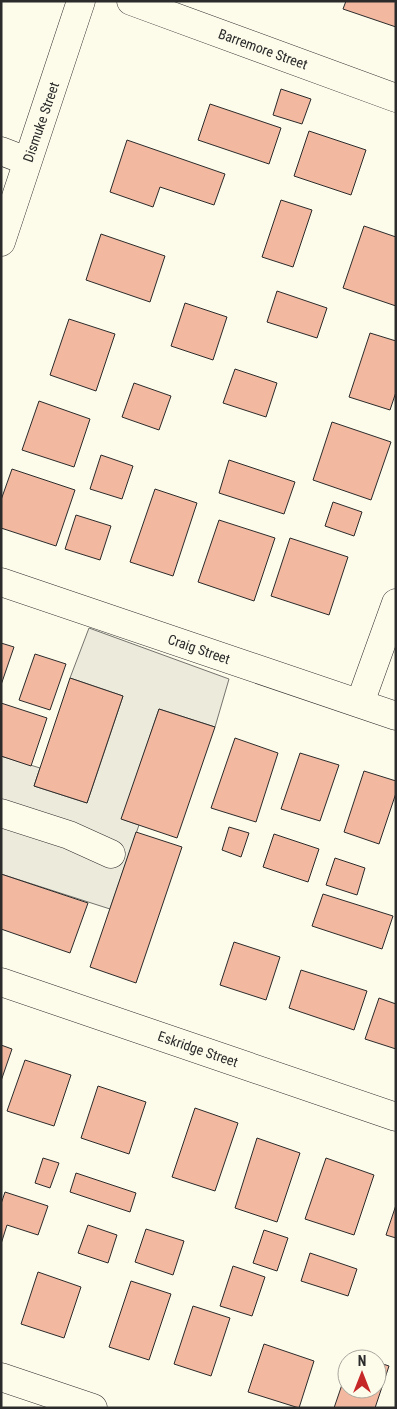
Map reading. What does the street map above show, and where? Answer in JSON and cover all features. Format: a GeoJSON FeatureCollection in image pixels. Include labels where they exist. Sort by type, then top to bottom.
{"type":"FeatureCollection","features":[{"type":"Feature","properties":{"kind":"street","name":"Dismuke Street"},"geometry":{"type":"LineString","coordinates":[[1,242],[81,1]]}},
{"type":"Feature","properties":{"kind":"street","name":"Barremore Street"},"geometry":{"type":"LineString","coordinates":[[131,1],[396,98]]}},
{"type":"Feature","properties":{"kind":"street"},"geometry":{"type":"LineString","coordinates":[[1,151],[28,161]]}},
{"type":"Feature","properties":{"kind":"street","name":"Craig Street"},"geometry":{"type":"LineString","coordinates":[[1,582],[396,716]]}},
{"type":"Feature","properties":{"kind":"street"},"geometry":{"type":"LineString","coordinates":[[360,703],[396,603]]}},
{"type":"Feature","properties":{"kind":"street"},"geometry":{"type":"LineString","coordinates":[[1,813],[69,835],[111,854]]}},
{"type":"Feature","properties":{"kind":"street","name":"Eskridge Street"},"geometry":{"type":"LineString","coordinates":[[1,982],[396,1117]]}},
{"type":"Feature","properties":{"kind":"street"},"geometry":{"type":"LineString","coordinates":[[1,1377],[93,1408]]}},
{"type":"Feature","properties":{"kind":"shaded area"},"geometry":{"type":"Polygon","coordinates":[[[89,628],[229,679],[215,727],[159,709],[122,819],[139,825],[110,909],[1,874],[1,756],[40,768],[34,786],[87,803],[123,696],[70,678],[89,628]]]}},
{"type":"Feature","properties":{"kind":"building"},"geometry":{"type":"Polygon","coordinates":[[[346,1],[396,1],[396,27],[343,9],[346,1]]]}},
{"type":"Feature","properties":{"kind":"building"},"geometry":{"type":"Polygon","coordinates":[[[281,89],[311,99],[302,124],[273,115],[281,89]]]}},
{"type":"Feature","properties":{"kind":"building"},"geometry":{"type":"Polygon","coordinates":[[[210,104],[281,128],[269,164],[198,140],[210,104]]]}},
{"type":"Feature","properties":{"kind":"building"},"geometry":{"type":"Polygon","coordinates":[[[309,131],[366,150],[351,195],[294,176],[309,131]]]}},
{"type":"Feature","properties":{"kind":"building"},"geometry":{"type":"Polygon","coordinates":[[[127,140],[225,174],[214,205],[160,187],[153,207],[110,192],[127,140]]]}},
{"type":"Feature","properties":{"kind":"building"},"geometry":{"type":"Polygon","coordinates":[[[281,200],[312,210],[293,267],[262,257],[281,200]]]}},
{"type":"Feature","properties":{"kind":"building"},"geometry":{"type":"Polygon","coordinates":[[[364,226],[396,237],[396,306],[343,288],[364,226]]]}},
{"type":"Feature","properties":{"kind":"building"},"geometry":{"type":"Polygon","coordinates":[[[101,234],[165,256],[150,302],[86,280],[101,234]]]}},
{"type":"Feature","properties":{"kind":"building"},"geometry":{"type":"Polygon","coordinates":[[[277,291],[327,308],[317,338],[267,322],[277,291]]]}},
{"type":"Feature","properties":{"kind":"building"},"geometry":{"type":"Polygon","coordinates":[[[185,303],[227,317],[213,360],[171,346],[185,303]]]}},
{"type":"Feature","properties":{"kind":"building"},"geometry":{"type":"Polygon","coordinates":[[[69,319],[115,334],[96,391],[50,375],[69,319]]]}},
{"type":"Feature","properties":{"kind":"building"},"geometry":{"type":"Polygon","coordinates":[[[370,333],[396,341],[396,392],[390,410],[349,397],[370,333]]]}},
{"type":"Feature","properties":{"kind":"building"},"geometry":{"type":"Polygon","coordinates":[[[235,369],[277,383],[266,417],[223,403],[235,369]]]}},
{"type":"Feature","properties":{"kind":"building"},"geometry":{"type":"Polygon","coordinates":[[[134,383],[171,396],[159,430],[122,417],[134,383]]]}},
{"type":"Feature","properties":{"kind":"building"},"geometry":{"type":"Polygon","coordinates":[[[39,401],[90,419],[74,467],[22,450],[39,401]]]}},
{"type":"Feature","properties":{"kind":"building"},"geometry":{"type":"Polygon","coordinates":[[[332,422],[391,442],[371,500],[313,480],[332,422]]]}},
{"type":"Feature","properties":{"kind":"building"},"geometry":{"type":"Polygon","coordinates":[[[101,455],[133,466],[122,499],[90,489],[101,455]]]}},
{"type":"Feature","properties":{"kind":"building"},"geometry":{"type":"Polygon","coordinates":[[[229,460],[295,482],[284,514],[219,493],[229,460]]]}},
{"type":"Feature","properties":{"kind":"building"},"geometry":{"type":"Polygon","coordinates":[[[12,469],[75,490],[56,546],[1,528],[1,500],[12,469]]]}},
{"type":"Feature","properties":{"kind":"building"},"geometry":{"type":"Polygon","coordinates":[[[155,489],[197,503],[173,576],[130,562],[155,489]]]}},
{"type":"Feature","properties":{"kind":"building"},"geometry":{"type":"Polygon","coordinates":[[[333,502],[362,512],[354,536],[325,526],[333,502]]]}},
{"type":"Feature","properties":{"kind":"building"},"geometry":{"type":"Polygon","coordinates":[[[76,515],[111,526],[100,560],[65,549],[76,515]]]}},
{"type":"Feature","properties":{"kind":"building"},"geometry":{"type":"Polygon","coordinates":[[[219,520],[275,538],[254,601],[198,582],[219,520]]]}},
{"type":"Feature","properties":{"kind":"building"},"geometry":{"type":"Polygon","coordinates":[[[290,538],[348,557],[329,615],[271,596],[290,538]]]}},
{"type":"Feature","properties":{"kind":"building"},"geometry":{"type":"Polygon","coordinates":[[[1,643],[14,647],[1,685],[1,643]]]}},
{"type":"Feature","properties":{"kind":"building"},"geometry":{"type":"Polygon","coordinates":[[[35,654],[66,664],[50,710],[19,700],[35,654]]]}},
{"type":"Feature","properties":{"kind":"building"},"geometry":{"type":"Polygon","coordinates":[[[70,678],[123,696],[87,803],[34,786],[70,678]]]}},
{"type":"Feature","properties":{"kind":"building"},"geometry":{"type":"Polygon","coordinates":[[[1,703],[47,718],[31,766],[1,756],[1,703]]]}},
{"type":"Feature","properties":{"kind":"building"},"geometry":{"type":"Polygon","coordinates":[[[159,709],[215,727],[177,838],[121,819],[159,709]]]}},
{"type":"Feature","properties":{"kind":"building"},"geometry":{"type":"Polygon","coordinates":[[[235,738],[278,753],[256,822],[211,808],[235,738]]]}},
{"type":"Feature","properties":{"kind":"building"},"geometry":{"type":"Polygon","coordinates":[[[300,753],[339,765],[320,821],[281,809],[300,753]]]}},
{"type":"Feature","properties":{"kind":"building"},"geometry":{"type":"Polygon","coordinates":[[[364,771],[396,781],[396,793],[379,844],[344,832],[364,771]]]}},
{"type":"Feature","properties":{"kind":"building"},"geometry":{"type":"Polygon","coordinates":[[[229,827],[249,833],[241,857],[222,850],[229,827]]]}},
{"type":"Feature","properties":{"kind":"building"},"geometry":{"type":"Polygon","coordinates":[[[136,832],[182,847],[136,983],[90,967],[136,832]]]}},
{"type":"Feature","properties":{"kind":"building"},"geometry":{"type":"Polygon","coordinates":[[[274,834],[319,849],[308,882],[263,867],[274,834]]]}},
{"type":"Feature","properties":{"kind":"building"},"geometry":{"type":"Polygon","coordinates":[[[335,858],[365,868],[357,895],[326,885],[335,858]]]}},
{"type":"Feature","properties":{"kind":"building"},"geometry":{"type":"Polygon","coordinates":[[[1,874],[88,903],[70,953],[1,929],[1,874]]]}},
{"type":"Feature","properties":{"kind":"building"},"geometry":{"type":"Polygon","coordinates":[[[323,894],[393,916],[382,949],[312,926],[323,894]]]}},
{"type":"Feature","properties":{"kind":"building"},"geometry":{"type":"Polygon","coordinates":[[[234,942],[280,957],[266,1000],[220,985],[234,942]]]}},
{"type":"Feature","properties":{"kind":"building"},"geometry":{"type":"Polygon","coordinates":[[[301,970],[367,991],[354,1030],[289,1008],[301,970]]]}},
{"type":"Feature","properties":{"kind":"building"},"geometry":{"type":"Polygon","coordinates":[[[379,998],[396,1004],[396,1049],[365,1039],[379,998]]]}},
{"type":"Feature","properties":{"kind":"building"},"geometry":{"type":"Polygon","coordinates":[[[1,1045],[12,1049],[1,1081],[1,1045]]]}},
{"type":"Feature","properties":{"kind":"building"},"geometry":{"type":"Polygon","coordinates":[[[25,1060],[71,1075],[54,1126],[7,1111],[25,1060]]]}},
{"type":"Feature","properties":{"kind":"building"},"geometry":{"type":"Polygon","coordinates":[[[98,1086],[146,1102],[129,1154],[81,1138],[98,1086]]]}},
{"type":"Feature","properties":{"kind":"building"},"geometry":{"type":"Polygon","coordinates":[[[195,1108],[238,1123],[215,1191],[172,1177],[195,1108]]]}},
{"type":"Feature","properties":{"kind":"building"},"geometry":{"type":"Polygon","coordinates":[[[257,1138],[300,1153],[277,1222],[235,1208],[257,1138]]]}},
{"type":"Feature","properties":{"kind":"building"},"geometry":{"type":"Polygon","coordinates":[[[43,1158],[59,1163],[50,1188],[35,1183],[43,1158]]]}},
{"type":"Feature","properties":{"kind":"building"},"geometry":{"type":"Polygon","coordinates":[[[326,1158],[374,1175],[354,1235],[305,1219],[326,1158]]]}},
{"type":"Feature","properties":{"kind":"building"},"geometry":{"type":"Polygon","coordinates":[[[76,1173],[136,1193],[130,1212],[70,1192],[76,1173]]]}},
{"type":"Feature","properties":{"kind":"building"},"geometry":{"type":"Polygon","coordinates":[[[5,1192],[48,1206],[38,1235],[7,1225],[1,1244],[1,1204],[5,1192]]]}},
{"type":"Feature","properties":{"kind":"building"},"geometry":{"type":"Polygon","coordinates":[[[396,1205],[396,1238],[386,1235],[396,1205]]]}},
{"type":"Feature","properties":{"kind":"building"},"geometry":{"type":"Polygon","coordinates":[[[88,1225],[117,1235],[108,1263],[78,1253],[88,1225]]]}},
{"type":"Feature","properties":{"kind":"building"},"geometry":{"type":"Polygon","coordinates":[[[146,1229],[184,1241],[173,1275],[135,1262],[146,1229]]]}},
{"type":"Feature","properties":{"kind":"building"},"geometry":{"type":"Polygon","coordinates":[[[264,1230],[288,1238],[277,1271],[253,1263],[264,1230]]]}},
{"type":"Feature","properties":{"kind":"building"},"geometry":{"type":"Polygon","coordinates":[[[310,1253],[357,1269],[348,1296],[301,1281],[310,1253]]]}},
{"type":"Feature","properties":{"kind":"building"},"geometry":{"type":"Polygon","coordinates":[[[233,1266],[265,1277],[252,1316],[220,1306],[233,1266]]]}},
{"type":"Feature","properties":{"kind":"building"},"geometry":{"type":"Polygon","coordinates":[[[38,1272],[81,1287],[64,1338],[21,1324],[38,1272]]]}},
{"type":"Feature","properties":{"kind":"building"},"geometry":{"type":"Polygon","coordinates":[[[131,1281],[171,1294],[149,1360],[109,1347],[131,1281]]]}},
{"type":"Feature","properties":{"kind":"building"},"geometry":{"type":"Polygon","coordinates":[[[193,1306],[230,1318],[211,1376],[174,1364],[193,1306]]]}},
{"type":"Feature","properties":{"kind":"building"},"geometry":{"type":"Polygon","coordinates":[[[264,1344],[314,1361],[299,1408],[248,1392],[264,1344]]]}},
{"type":"Feature","properties":{"kind":"building"},"geometry":{"type":"Polygon","coordinates":[[[337,1399],[378,1399],[375,1408],[334,1408],[337,1399]]]}}]}
